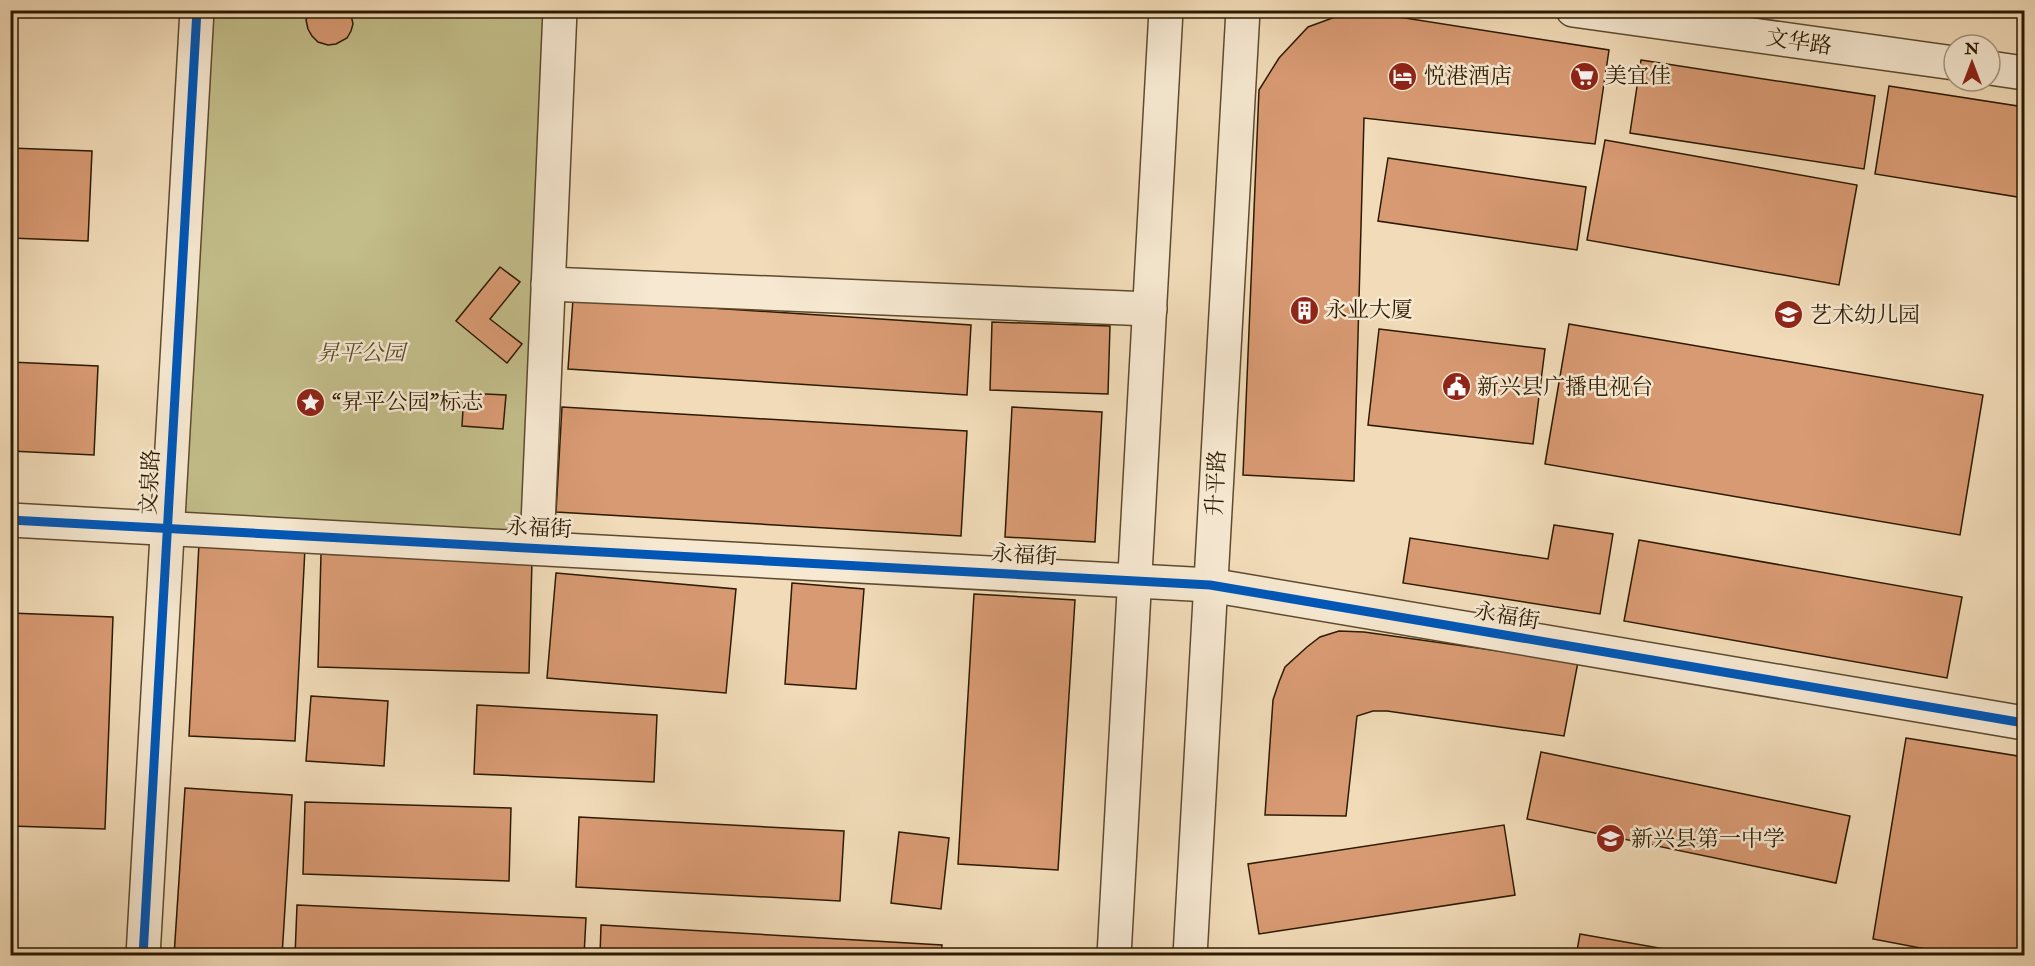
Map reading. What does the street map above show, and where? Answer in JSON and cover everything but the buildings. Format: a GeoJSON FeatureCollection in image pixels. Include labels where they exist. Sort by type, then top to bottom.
{"type":"FeatureCollection","features":[{"type":"Feature","properties":{"kind":"street","name":"文泉路"},"geometry":{"type":"LineString","coordinates":[[143,956],[197,10]]}},
{"type":"Feature","properties":{"kind":"street"},"geometry":{"type":"LineString","coordinates":[[537,548],[560,10]]}},
{"type":"Feature","properties":{"kind":"street"},"geometry":{"type":"LineString","coordinates":[[1114,956],[1167,10]]}},
{"type":"Feature","properties":{"kind":"street","name":"升平路"},"geometry":{"type":"LineString","coordinates":[[1190,956],[1243,10]]}},
{"type":"Feature","properties":{"kind":"street","name":"文华路"},"geometry":{"type":"LineString","coordinates":[[1573,10],[1942,61]]}},
{"type":"Feature","properties":{"kind":"street"},"geometry":{"type":"LineString","coordinates":[[2002,70],[2025,73]]}},
{"type":"Feature","properties":{"kind":"street"},"geometry":{"type":"LineString","coordinates":[[548,284],[1150,309]]}},
{"type":"Feature","properties":{"kind":"street","name":"永福街"},"geometry":{"type":"LineString","coordinates":[[10,520],[1210,585],[2025,723]]}},
{"type":"Feature","properties":{"kind":"green space","name":"昇平公园"},"geometry":{"type":"Polygon","coordinates":[[[197,11],[560,11],[537,548],[167,527],[197,11]]]}},
{"type":"Feature","properties":{"kind":"cycle path"},"geometry":{"type":"LineString","coordinates":[[143,956],[197,10]]}},
{"type":"Feature","properties":{"kind":"cycle path"},"geometry":{"type":"LineString","coordinates":[[10,520],[1210,585],[2024,723]]}},
{"type":"Feature","properties":{"kind":"place","name":"悦港酒店"},"geometry":{"type":"Point","coordinates":[1403,76]}},
{"type":"Feature","properties":{"kind":"place","name":"美宜佳"},"geometry":{"type":"Point","coordinates":[1584,76]}},
{"type":"Feature","properties":{"kind":"place","name":"永业大厦"},"geometry":{"type":"Point","coordinates":[1304,310]}},
{"type":"Feature","properties":{"kind":"place","name":"艺术幼儿园"},"geometry":{"type":"Point","coordinates":[1789,315]}},
{"type":"Feature","properties":{"kind":"place","name":"新兴县广播电视台"},"geometry":{"type":"Point","coordinates":[1456,387]}},
{"type":"Feature","properties":{"kind":"place","name":"“昇平公园”标志"},"geometry":{"type":"Point","coordinates":[311,402]}},
{"type":"Feature","properties":{"kind":"place","name":"新兴县第一中学"},"geometry":{"type":"Point","coordinates":[1610,839]}}]}
